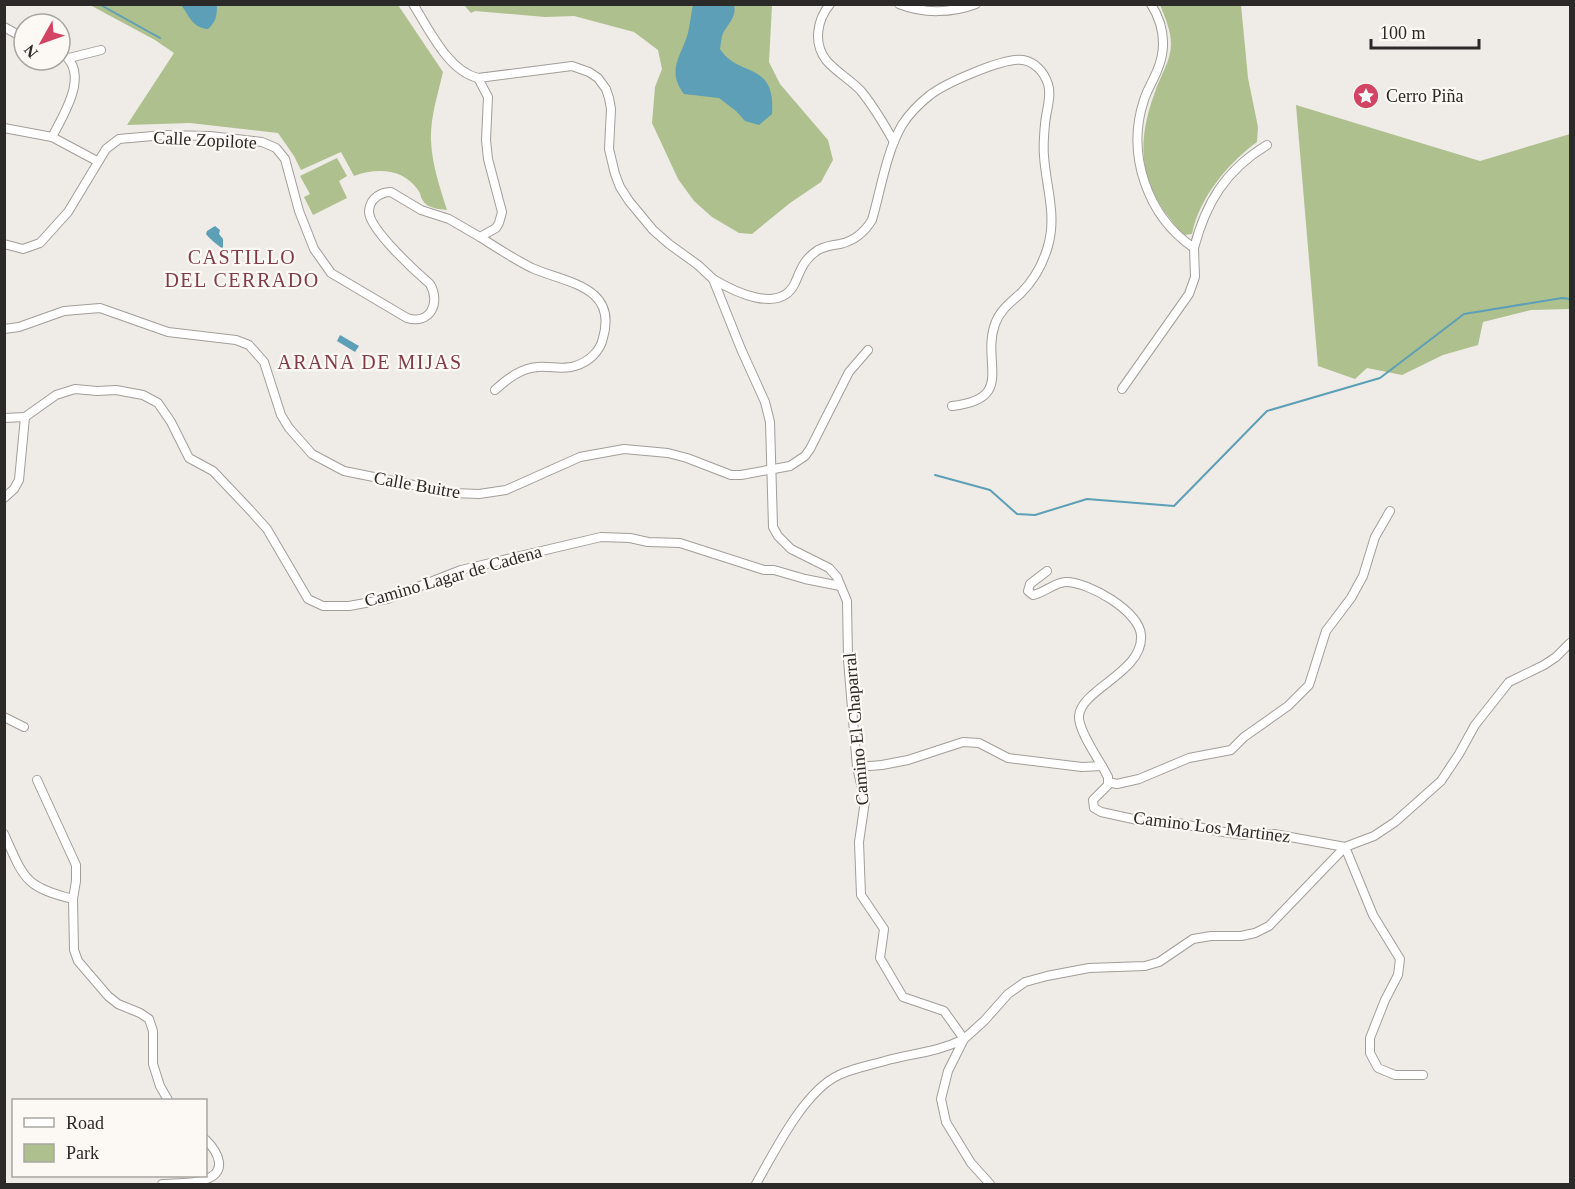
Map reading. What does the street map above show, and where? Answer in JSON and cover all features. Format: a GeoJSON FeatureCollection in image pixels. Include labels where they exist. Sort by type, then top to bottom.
{"type":"FeatureCollection","features":[{"type":"Feature","properties":{"kind":"street"},"geometry":{"type":"LineString","coordinates":[[413,4],[454,65],[461,71],[478,78],[572,66],[598,78],[606,89],[611,109],[609,149],[615,174],[629,201],[653,230],[713,279],[734,292],[762,298],[784,296],[790,290],[808,257],[824,246],[850,241],[866,230],[872,220],[894,142],[908,117],[930,95],[950,83],[1006,61],[1023,60],[1038,67],[1047,81],[1049,96],[1044,150],[1052,211],[1048,245],[1036,273],[1003,309],[994,326],[990,348],[994,379],[990,387],[976,402],[952,406]]}},
{"type":"Feature","properties":{"kind":"street"},"geometry":{"type":"LineString","coordinates":[[830,4],[824,11],[818,30],[821,50],[826,60],[859,89],[871,104],[894,142]]}},
{"type":"Feature","properties":{"kind":"street"},"geometry":{"type":"LineString","coordinates":[[899,4],[921,10],[942,11],[958,10],[976,4]]}},
{"type":"Feature","properties":{"kind":"street"},"geometry":{"type":"LineString","coordinates":[[1151,4],[1160,24],[1163,46],[1161,60],[1140,113],[1137,142],[1141,169],[1157,209],[1173,230],[1194,248]]}},
{"type":"Feature","properties":{"kind":"street"},"geometry":{"type":"LineString","coordinates":[[72,57],[101,50]]}},
{"type":"Feature","properties":{"kind":"street"},"geometry":{"type":"LineString","coordinates":[[52,137],[72,97],[74,67],[72,63]]}},
{"type":"Feature","properties":{"kind":"street"},"geometry":{"type":"LineString","coordinates":[[478,78],[488,97],[488,159],[502,212],[496,228],[480,237]]}},
{"type":"Feature","properties":{"kind":"street"},"geometry":{"type":"LineString","coordinates":[[4,128],[52,137],[97,161]]}},
{"type":"Feature","properties":{"kind":"street","name":"Calle Zopilote"},"geometry":{"type":"LineString","coordinates":[[4,244],[23,249],[40,243],[68,212],[97,161],[111,144],[129,137],[210,136],[269,144],[285,159],[299,211],[314,249],[331,273],[414,320],[426,316],[431,311],[436,298],[434,291],[430,284],[394,249],[372,221],[369,213],[374,199],[391,192],[421,210],[449,219],[480,237]]}},
{"type":"Feature","properties":{"kind":"street"},"geometry":{"type":"LineString","coordinates":[[1122,389],[1189,294],[1195,277],[1194,248],[1200,222],[1217,191],[1239,165],[1267,145]]}},
{"type":"Feature","properties":{"kind":"street"},"geometry":{"type":"LineString","coordinates":[[480,237],[531,267],[589,290],[603,308],[606,320],[602,343],[589,360],[569,368],[536,367],[520,372],[505,380],[495,390]]}},
{"type":"Feature","properties":{"kind":"street"},"geometry":{"type":"LineString","coordinates":[[713,279],[765,402],[770,422],[773,469]]}},
{"type":"Feature","properties":{"kind":"street","name":"Calle Buitre"},"geometry":{"type":"LineString","coordinates":[[4,329],[19,327],[64,311],[100,308],[168,332],[236,340],[249,345],[264,362],[282,415],[289,428],[312,454],[344,471],[453,493],[479,494],[506,490],[580,457],[624,449],[668,453],[730,475],[790,466],[805,456],[849,372],[868,350]]}},
{"type":"Feature","properties":{"kind":"street","name":"Camino Lagar de Cadena"},"geometry":{"type":"LineString","coordinates":[[26,417],[56,395],[75,389],[97,392],[116,390],[143,395],[158,403],[171,422],[189,458],[213,471],[250,510],[267,529],[308,599],[324,606],[349,606],[387,599],[461,570],[601,537],[680,543],[764,570],[774,570],[840,586]]}},
{"type":"Feature","properties":{"kind":"street"},"geometry":{"type":"LineString","coordinates":[[4,418],[26,417],[19,480],[14,489],[4,498]]}},
{"type":"Feature","properties":{"kind":"street","name":"Camino El Chaparral"},"geometry":{"type":"LineString","coordinates":[[773,469],[771,517],[778,536],[791,549],[829,568],[847,601],[848,660],[858,767],[865,801],[859,842],[861,896],[884,929],[880,958],[903,997],[944,1011],[964,1039]]}},
{"type":"Feature","properties":{"kind":"street"},"geometry":{"type":"LineString","coordinates":[[1047,571],[1029,584],[1028,591],[1033,596],[1065,582],[1083,585],[1123,608],[1136,621],[1141,634],[1140,647],[1129,664],[1081,707],[1079,718],[1108,777],[1108,782],[1117,784],[1139,779],[1189,758],[1231,750],[1244,737],[1288,706],[1309,685],[1326,631],[1363,576],[1375,537],[1390,511]]}},
{"type":"Feature","properties":{"kind":"street"},"geometry":{"type":"LineString","coordinates":[[756,1185],[798,1113],[819,1088],[839,1075],[890,1060],[945,1048],[964,1039],[1008,994],[1025,982],[1089,968],[1145,966],[1159,962],[1193,939],[1211,936],[1241,936],[1255,933],[1269,926],[1345,847],[1374,836],[1403,816],[1441,781],[1475,724],[1509,682],[1544,665],[1570,643]]}},
{"type":"Feature","properties":{"kind":"street"},"geometry":{"type":"LineString","coordinates":[[4,717],[24,727]]}},
{"type":"Feature","properties":{"kind":"street"},"geometry":{"type":"LineString","coordinates":[[858,767],[908,760],[963,742],[979,743],[1008,758],[1082,767],[1101,766]]}},
{"type":"Feature","properties":{"kind":"street"},"geometry":{"type":"LineString","coordinates":[[37,780],[76,865],[73,899],[74,950],[78,961],[108,996],[118,1004],[149,1019],[153,1031],[153,1064],[167,1099]]}},
{"type":"Feature","properties":{"kind":"street","name":"Camino Los Martinez"},"geometry":{"type":"LineString","coordinates":[[1108,782],[1108,785],[1093,800],[1094,808],[1101,812],[1147,822],[1178,823],[1245,835],[1274,834],[1345,847]]}},
{"type":"Feature","properties":{"kind":"street"},"geometry":{"type":"LineString","coordinates":[[4,834],[22,874],[36,886],[50,893],[73,899]]}},
{"type":"Feature","properties":{"kind":"street"},"geometry":{"type":"LineString","coordinates":[[1345,847],[1373,915],[1400,960],[1398,975],[1370,1038],[1370,1053],[1378,1068],[1395,1076],[1423,1075]]}},
{"type":"Feature","properties":{"kind":"street"},"geometry":{"type":"LineString","coordinates":[[964,1039],[948,1071],[941,1099],[946,1122],[971,1163],[990,1185]]}},
{"type":"Feature","properties":{"kind":"street"},"geometry":{"type":"LineString","coordinates":[[162,1185],[204,1180],[213,1175],[219,1167],[220,1158],[207,1141]]}},
{"type":"Feature","properties":{"kind":"green space"},"geometry":{"type":"Polygon","coordinates":[[[90,5],[398,5],[443,72],[433,115],[431,141],[435,168],[447,210],[433,208],[426,204],[412,183],[397,174],[380,171],[354,176],[341,152],[301,170],[278,133],[190,123],[127,125],[174,53],[155,40],[90,5]]]}},
{"type":"Feature","properties":{"kind":"green space"},"geometry":{"type":"Polygon","coordinates":[[[464,5],[772,5],[769,62],[780,84],[828,140],[833,160],[821,182],[790,203],[752,234],[739,233],[712,217],[694,201],[678,179],[652,123],[655,87],[662,69],[658,50],[634,32],[574,16],[545,17],[475,11],[471,13],[464,5]]]}},
{"type":"Feature","properties":{"kind":"green space"},"geometry":{"type":"Polygon","coordinates":[[[1160,5],[1241,5],[1248,78],[1258,127],[1257,142],[1216,182],[1201,207],[1192,234],[1184,235],[1159,202],[1151,186],[1143,151],[1148,113],[1171,50],[1169,29],[1160,5]]]}},
{"type":"Feature","properties":{"kind":"green space"},"geometry":{"type":"Polygon","coordinates":[[[1296,105],[1480,161],[1570,134],[1570,309],[1531,310],[1483,322],[1478,345],[1443,355],[1402,375],[1367,368],[1355,379],[1318,366],[1296,105]]]}},
{"type":"Feature","properties":{"kind":"green space"},"geometry":{"type":"Polygon","coordinates":[[[337,158],[347,176],[339,181],[347,198],[313,215],[304,197],[310,194],[300,176],[337,158]]]}},
{"type":"Feature","properties":{"kind":"water"},"geometry":{"type":"Polygon","coordinates":[[[181,5],[217,5],[216,16],[208,29],[203,28],[192,20],[181,5]]]}},
{"type":"Feature","properties":{"kind":"water"},"geometry":{"type":"Polygon","coordinates":[[[693,5],[734,5],[733,16],[723,33],[720,49],[736,64],[762,77],[768,85],[772,97],[772,114],[759,125],[745,121],[719,98],[684,94],[679,85],[676,78],[677,63],[688,33],[693,5]]]}},
{"type":"Feature","properties":{"kind":"water"},"geometry":{"type":"Polygon","coordinates":[[[215,226],[220,230],[219,234],[223,239],[222,248],[206,234],[215,226]]]}},
{"type":"Feature","properties":{"kind":"water"},"geometry":{"type":"Polygon","coordinates":[[[340,335],[359,346],[355,352],[337,341],[340,335]]]}},
{"type":"Feature","properties":{"kind":"waterway"},"geometry":{"type":"LineString","coordinates":[[99,4],[160,38]]}},
{"type":"Feature","properties":{"kind":"waterway"},"geometry":{"type":"LineString","coordinates":[[935,475],[990,490],[1017,514],[1035,515],[1087,499],[1174,506],[1267,411],[1380,378],[1464,314],[1562,298],[1570,299]]}},
{"type":"Feature","properties":{"kind":"place","name":"Cerro Piña"},"geometry":{"type":"Point","coordinates":[1366,96]}},
{"type":"Feature","properties":{"kind":"district","name":"CASTILLO DEL CERRADO"},"geometry":{"type":"Point","coordinates":[242,268]}},
{"type":"Feature","properties":{"kind":"district","name":"ARANA DE MIJAS"},"geometry":{"type":"Point","coordinates":[370,362]}}]}
